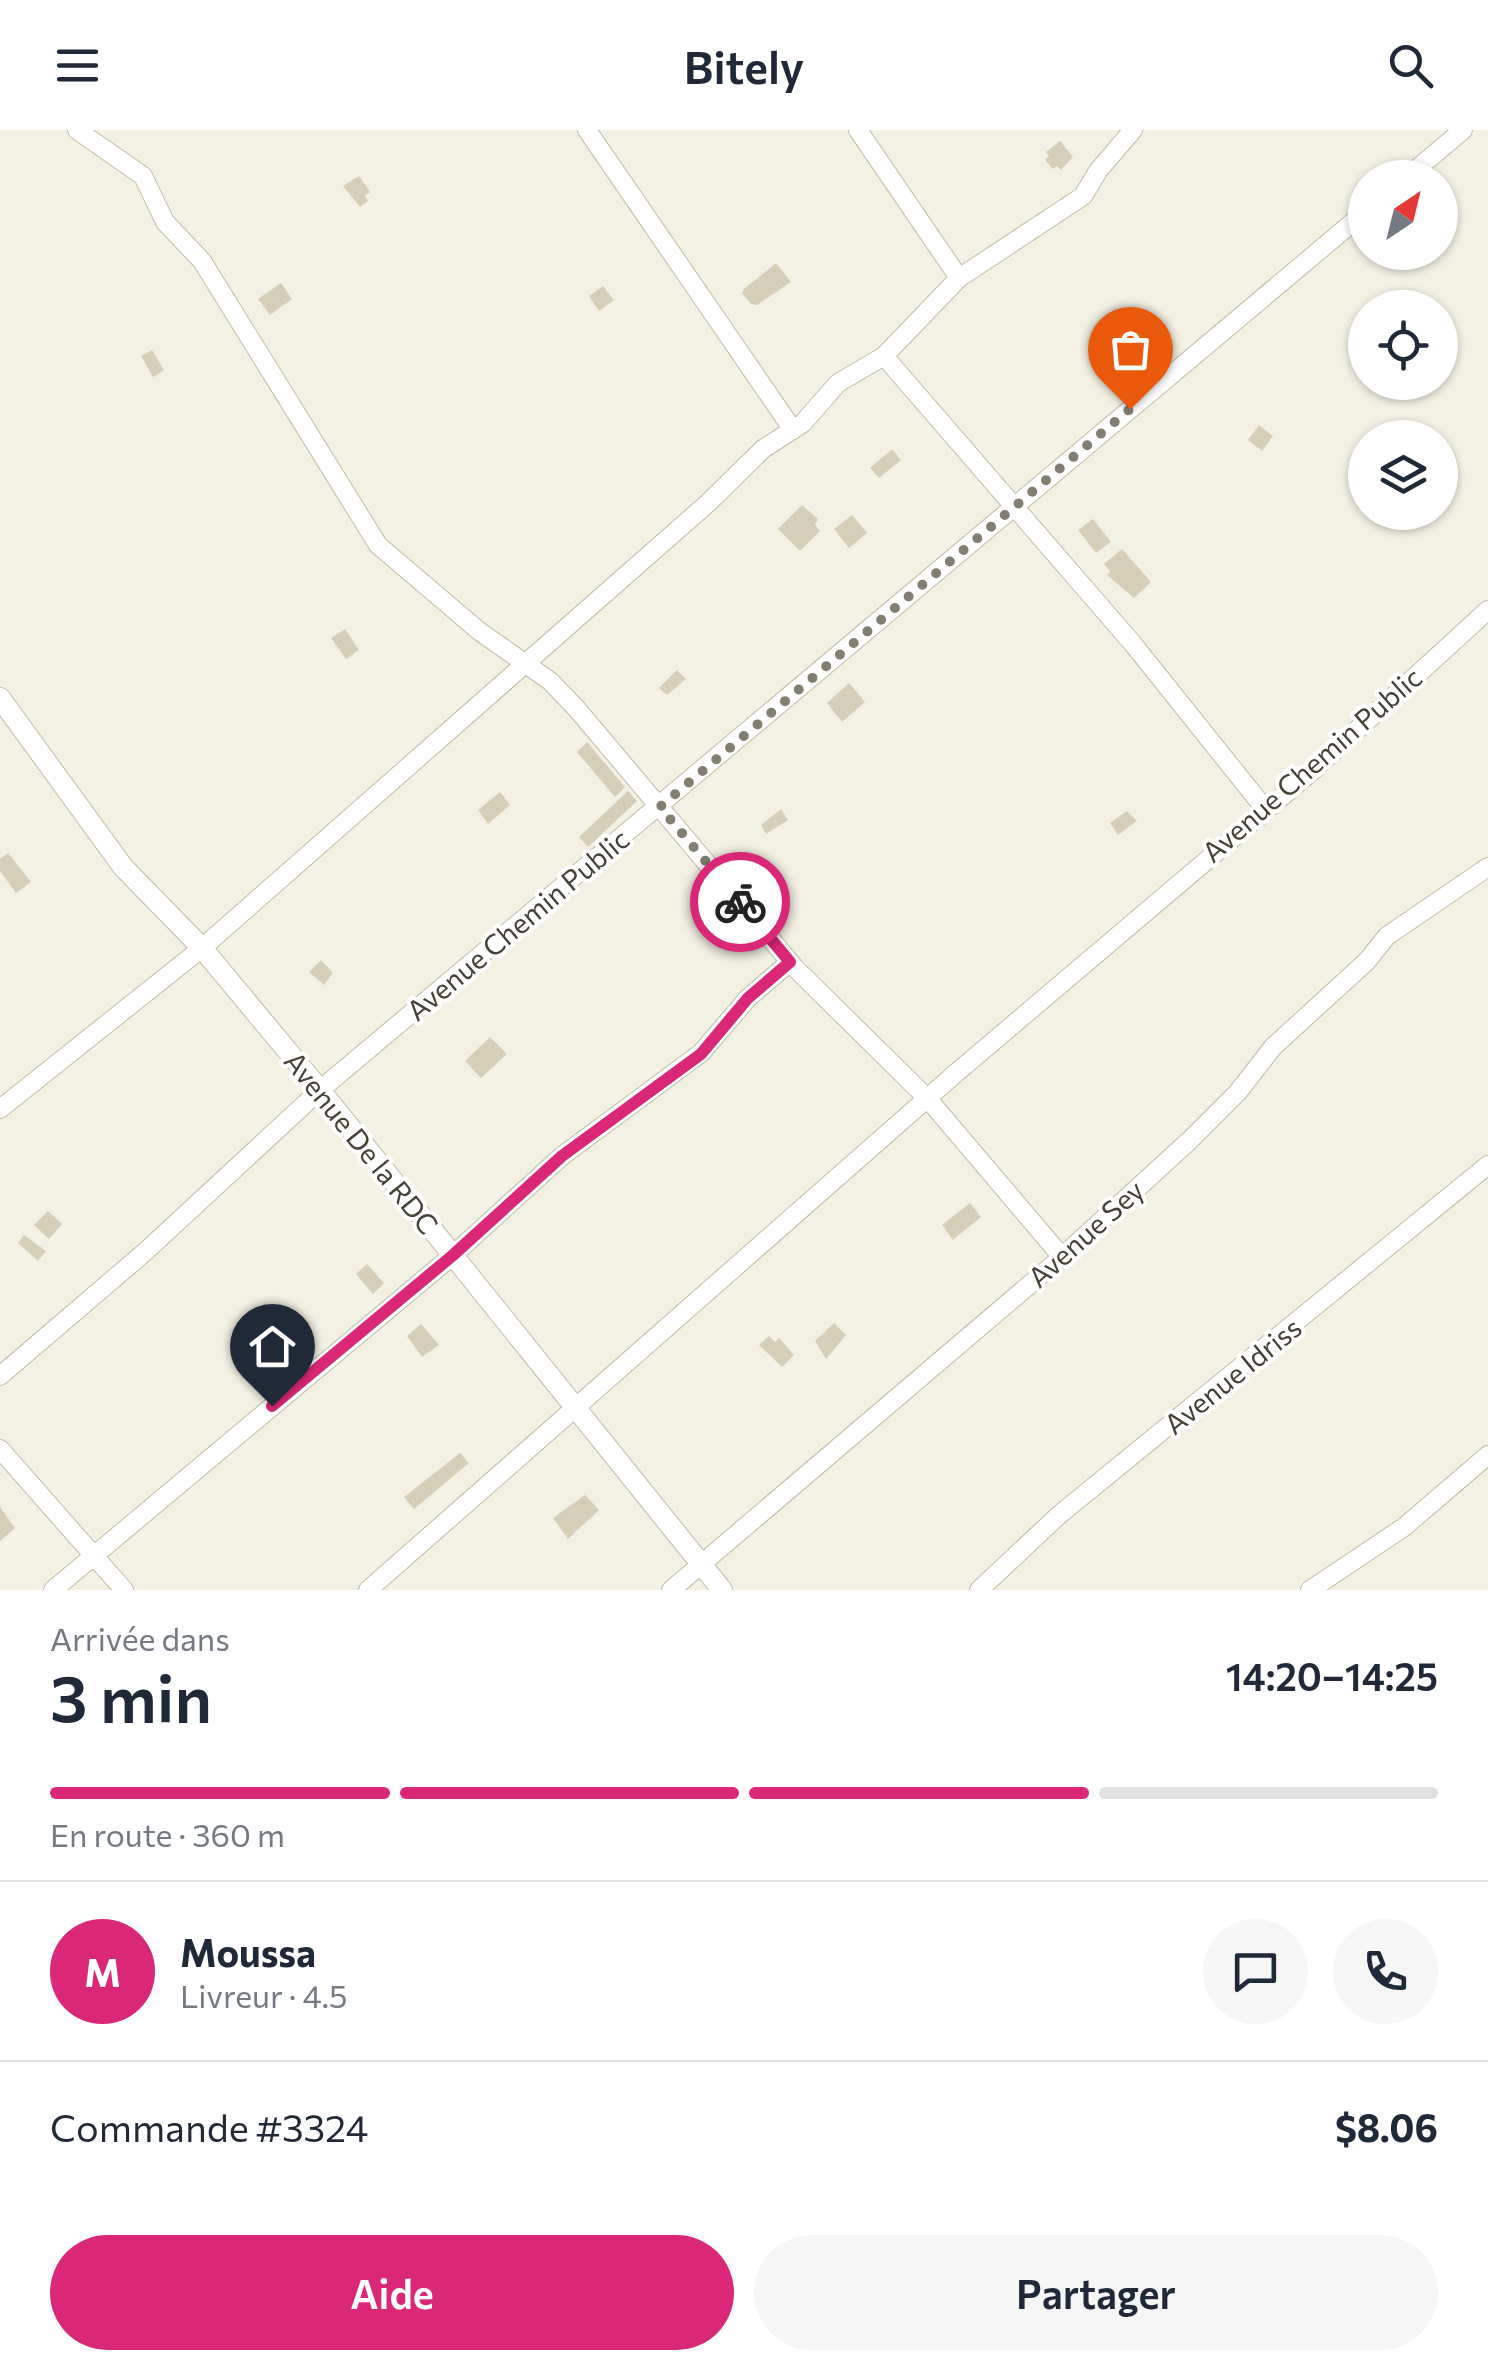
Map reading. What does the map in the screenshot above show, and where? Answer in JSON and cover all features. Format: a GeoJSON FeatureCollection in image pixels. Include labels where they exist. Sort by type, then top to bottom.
{"type":"FeatureCollection","features":[{"type":"Feature","properties":{"kind":"street"},"geometry":{"type":"LineString","coordinates":[[77,130],[143,176],[165,222],[202,260],[378,545],[576,708],[790,962],[928,1100],[1062,1257]]}},
{"type":"Feature","properties":{"kind":"street"},"geometry":{"type":"LineString","coordinates":[[588,130],[792,430]]}},
{"type":"Feature","properties":{"kind":"street"},"geometry":{"type":"LineString","coordinates":[[858,130],[959,278]]}},
{"type":"Feature","properties":{"kind":"street"},"geometry":{"type":"LineString","coordinates":[[0,1109],[202,948],[763,450],[792,430],[838,383],[884,356],[959,278],[1084,196],[1098,171],[1132,130]]}},
{"type":"Feature","properties":{"kind":"street"},"geometry":{"type":"LineString","coordinates":[[1427,160],[1462,130]]}},
{"type":"Feature","properties":{"kind":"street","name":"Avenue Chemin Public"},"geometry":{"type":"LineString","coordinates":[[0,1376],[146,1251],[320,1090],[1348,226]]}},
{"type":"Feature","properties":{"kind":"street"},"geometry":{"type":"LineString","coordinates":[[884,356],[1133,644],[1265,809]]}},
{"type":"Feature","properties":{"kind":"street","name":"Avenue Chemin Public"},"geometry":{"type":"LineString","coordinates":[[368,1590],[1488,610]]}},
{"type":"Feature","properties":{"kind":"street","name":"Avenue De la RDC"},"geometry":{"type":"LineString","coordinates":[[0,698],[123,867],[202,948],[320,1090],[722,1590]]}},
{"type":"Feature","properties":{"kind":"street","name":"Avenue Sey"},"geometry":{"type":"LineString","coordinates":[[671,1590],[1062,1257],[1190,1140],[1238,1092],[1273,1046],[1367,961],[1387,936],[1488,868]]}},
{"type":"Feature","properties":{"kind":"street"},"geometry":{"type":"LineString","coordinates":[[54,1590],[452,1256],[562,1156],[701,1054],[748,998],[790,962]]}},
{"type":"Feature","properties":{"kind":"street","name":"Avenue Idriss"},"geometry":{"type":"LineString","coordinates":[[979,1590],[1059,1515],[1488,1165]]}},
{"type":"Feature","properties":{"kind":"street"},"geometry":{"type":"LineString","coordinates":[[0,1449],[124,1590]]}},
{"type":"Feature","properties":{"kind":"street"},"geometry":{"type":"LineString","coordinates":[[1310,1590],[1404,1527],[1488,1455]]}},
{"type":"Feature","properties":{"kind":"building"},"geometry":{"type":"Polygon","coordinates":[[[1060,141],[1073,157],[1061,170],[1057,166],[1053,169],[1045,160],[1049,156],[1046,152],[1060,141]]]}},
{"type":"Feature","properties":{"kind":"building"},"geometry":{"type":"Polygon","coordinates":[[[359,176],[370,192],[365,196],[368,201],[360,207],[343,186],[359,176]]]}},
{"type":"Feature","properties":{"kind":"building"},"geometry":{"type":"Polygon","coordinates":[[[776,263],[791,282],[757,305],[751,304],[742,293],[744,289],[776,263]]]}},
{"type":"Feature","properties":{"kind":"building"},"geometry":{"type":"Polygon","coordinates":[[[281,283],[292,299],[270,315],[258,299],[281,283]]]}},
{"type":"Feature","properties":{"kind":"building"},"geometry":{"type":"Polygon","coordinates":[[[603,286],[614,300],[599,311],[589,296],[603,286]]]}},
{"type":"Feature","properties":{"kind":"building"},"geometry":{"type":"Polygon","coordinates":[[[152,350],[164,370],[153,377],[141,356],[152,350]]]}},
{"type":"Feature","properties":{"kind":"building"},"geometry":{"type":"Polygon","coordinates":[[[1259,425],[1273,436],[1262,451],[1248,440],[1259,425]]]}},
{"type":"Feature","properties":{"kind":"building"},"geometry":{"type":"Polygon","coordinates":[[[892,449],[901,460],[879,478],[870,468],[892,449]]]}},
{"type":"Feature","properties":{"kind":"building"},"geometry":{"type":"Polygon","coordinates":[[[802,505],[818,519],[815,525],[820,531],[800,551],[778,529],[802,505]]]}},
{"type":"Feature","properties":{"kind":"building"},"geometry":{"type":"Polygon","coordinates":[[[852,515],[867,533],[849,548],[834,529],[852,515]]]}},
{"type":"Feature","properties":{"kind":"building"},"geometry":{"type":"Polygon","coordinates":[[[1093,519],[1111,542],[1096,553],[1078,530],[1093,519]]]}},
{"type":"Feature","properties":{"kind":"building"},"geometry":{"type":"Polygon","coordinates":[[[1122,549],[1151,582],[1134,598],[1107,575],[1110,571],[1104,564],[1122,549]]]}},
{"type":"Feature","properties":{"kind":"building"},"geometry":{"type":"Polygon","coordinates":[[[345,629],[359,650],[346,659],[331,638],[345,629]]]}},
{"type":"Feature","properties":{"kind":"building"},"geometry":{"type":"Polygon","coordinates":[[[677,670],[686,679],[667,695],[659,688],[677,670]]]}},
{"type":"Feature","properties":{"kind":"building"},"geometry":{"type":"Polygon","coordinates":[[[849,683],[865,702],[842,722],[827,703],[849,683]]]}},
{"type":"Feature","properties":{"kind":"building"},"geometry":{"type":"Polygon","coordinates":[[[587,742],[625,787],[615,797],[577,752],[587,742]]]}},
{"type":"Feature","properties":{"kind":"building"},"geometry":{"type":"Polygon","coordinates":[[[628,791],[637,801],[588,847],[579,837],[628,791]]]}},
{"type":"Feature","properties":{"kind":"building"},"geometry":{"type":"Polygon","coordinates":[[[500,792],[510,805],[488,824],[478,810],[500,792]]]}},
{"type":"Feature","properties":{"kind":"building"},"geometry":{"type":"Polygon","coordinates":[[[781,809],[788,820],[766,834],[761,825],[781,809]]]}},
{"type":"Feature","properties":{"kind":"building"},"geometry":{"type":"Polygon","coordinates":[[[1127,811],[1137,821],[1118,835],[1110,823],[1127,811]]]}},
{"type":"Feature","properties":{"kind":"building"},"geometry":{"type":"Polygon","coordinates":[[[8,853],[31,882],[16,893],[0,871],[0,859],[8,853]]]}},
{"type":"Feature","properties":{"kind":"building"},"geometry":{"type":"Polygon","coordinates":[[[321,960],[333,973],[324,985],[309,972],[321,960]]]}},
{"type":"Feature","properties":{"kind":"building"},"geometry":{"type":"Polygon","coordinates":[[[490,1037],[507,1054],[481,1078],[465,1061],[490,1037]]]}},
{"type":"Feature","properties":{"kind":"building"},"geometry":{"type":"Polygon","coordinates":[[[970,1203],[981,1217],[953,1240],[942,1225],[970,1203]]]}},
{"type":"Feature","properties":{"kind":"building"},"geometry":{"type":"Polygon","coordinates":[[[48,1211],[62,1224],[49,1239],[34,1225],[48,1211]]]}},
{"type":"Feature","properties":{"kind":"building"},"geometry":{"type":"Polygon","coordinates":[[[24,1235],[46,1251],[38,1261],[18,1243],[24,1235]]]}},
{"type":"Feature","properties":{"kind":"building"},"geometry":{"type":"Polygon","coordinates":[[[367,1264],[384,1283],[373,1294],[356,1274],[367,1264]]]}},
{"type":"Feature","properties":{"kind":"building"},"geometry":{"type":"Polygon","coordinates":[[[834,1323],[846,1335],[826,1359],[815,1341],[834,1323]]]}},
{"type":"Feature","properties":{"kind":"building"},"geometry":{"type":"Polygon","coordinates":[[[421,1324],[439,1345],[422,1357],[407,1336],[421,1324]]]}},
{"type":"Feature","properties":{"kind":"building"},"geometry":{"type":"Polygon","coordinates":[[[769,1336],[775,1342],[779,1338],[794,1355],[782,1367],[759,1345],[769,1336]]]}},
{"type":"Feature","properties":{"kind":"building"},"geometry":{"type":"Polygon","coordinates":[[[460,1453],[469,1463],[414,1509],[404,1497],[460,1453]]]}},
{"type":"Feature","properties":{"kind":"building"},"geometry":{"type":"Polygon","coordinates":[[[585,1495],[599,1510],[568,1539],[553,1518],[585,1495]]]}},
{"type":"Feature","properties":{"kind":"building"},"geometry":{"type":"Polygon","coordinates":[[[0,1507],[15,1528],[0,1541],[0,1507]]]}},
{"type":"Feature","properties":{"kind":"way so far"},"geometry":{"type":"LineString","coordinates":[[740,902],[660,807],[1130,409]]}},
{"type":"Feature","properties":{"kind":"route"},"geometry":{"type":"LineString","coordinates":[[272,1406],[452,1256],[562,1156],[701,1054],[748,998],[790,962],[740,902]]}}]}
